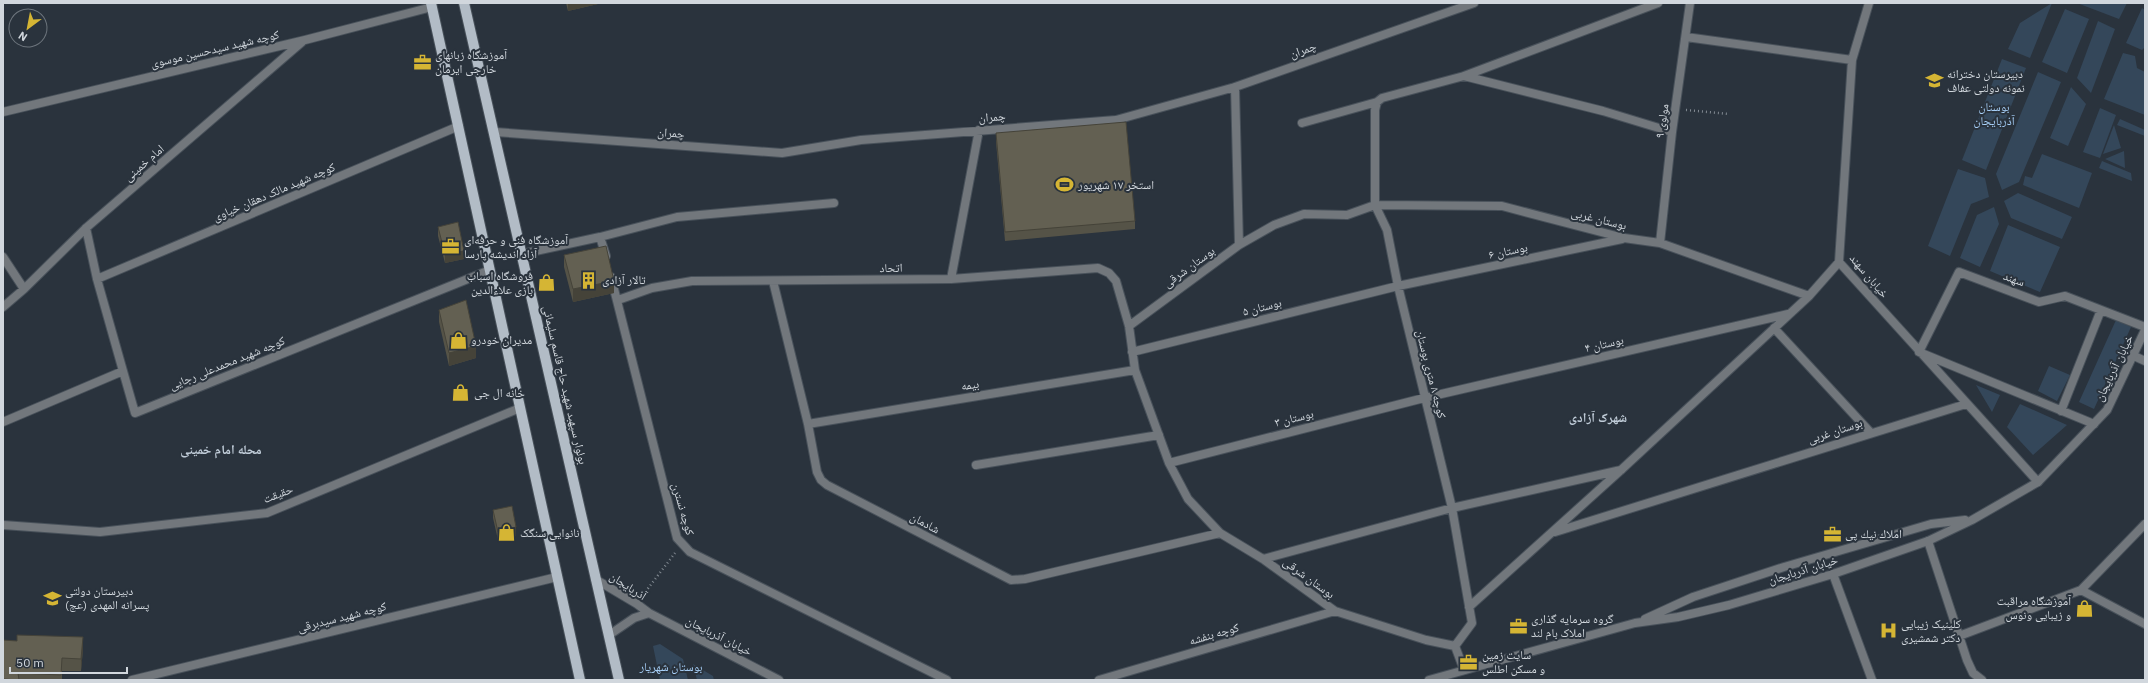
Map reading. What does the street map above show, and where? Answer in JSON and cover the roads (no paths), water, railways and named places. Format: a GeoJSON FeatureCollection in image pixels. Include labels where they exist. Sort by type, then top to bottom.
{"type":"FeatureCollection","features":[{"type":"Feature","properties":{"kind":"main road","name":"بولوار سپهبد شهید حاج قاسم سلیمانی"},"geometry":{"type":"LineString","coordinates":[[464,3],[495,132],[503,177],[522,254],[619,680]]}},
{"type":"Feature","properties":{"kind":"main road"},"geometry":{"type":"LineString","coordinates":[[430,4],[459,126],[580,680]]}},
{"type":"Feature","properties":{"kind":"street","name":"چمران"},"geometry":{"type":"LineString","coordinates":[[495,132],[782,153],[861,140],[1116,120],[1235,87],[1474,3]]}},
{"type":"Feature","properties":{"kind":"street"},"geometry":{"type":"LineString","coordinates":[[1302,123],[1378,102],[1382,98],[1464,76],[1658,3]]}},
{"type":"Feature","properties":{"kind":"street","name":"مولوی ۹"},"geometry":{"type":"LineString","coordinates":[[1660,243],[1672,132],[1690,3]]}},
{"type":"Feature","properties":{"kind":"street","name":"خیابان سهند"},"geometry":{"type":"LineString","coordinates":[[1869,3],[1852,60],[1839,262],[2038,482]]}},
{"type":"Feature","properties":{"kind":"street","name":"کوچه شهید سیدحسین موسوی"},"geometry":{"type":"LineString","coordinates":[[3,112],[305,40],[430,4]]}},
{"type":"Feature","properties":{"kind":"street"},"geometry":{"type":"LineString","coordinates":[[1686,37],[1852,60]]}},
{"type":"Feature","properties":{"kind":"street","name":"امام خمینی"},"geometry":{"type":"LineString","coordinates":[[3,307],[24,289],[86,228],[305,40]]}},
{"type":"Feature","properties":{"kind":"street"},"geometry":{"type":"LineString","coordinates":[[1464,76],[1602,111],[1672,132]]}},
{"type":"Feature","properties":{"kind":"street"},"geometry":{"type":"LineString","coordinates":[[1235,87],[1239,245]]}},
{"type":"Feature","properties":{"kind":"street","name":"کوچه ۸ متری بوستان"},"geometry":{"type":"LineString","coordinates":[[1378,102],[1375,110],[1375,205],[1387,230],[1398,286],[1424,398],[1452,508],[1472,623],[1456,646]]}},
{"type":"Feature","properties":{"kind":"street","name":"کوچه شهید مالک دهقان‌ خیاوی"},"geometry":{"type":"LineString","coordinates":[[98,279],[459,126]]}},
{"type":"Feature","properties":{"kind":"street"},"geometry":{"type":"LineString","coordinates":[[951,279],[979,130]]}},
{"type":"Feature","properties":{"kind":"street"},"geometry":{"type":"LineString","coordinates":[[522,254],[600,237],[677,217],[834,203]]}},
{"type":"Feature","properties":{"kind":"street","name":"بوستان غربی"},"geometry":{"type":"LineString","coordinates":[[1375,205],[1502,206],[1624,238],[1660,243],[1809,296]]}},
{"type":"Feature","properties":{"kind":"street","name":"بوستان شرقی"},"geometry":{"type":"LineString","coordinates":[[1375,205],[1347,215],[1304,214],[1274,225],[1239,245],[1129,326],[1132,352],[1136,370],[1169,463],[1188,499],[1220,533],[1263,560],[1335,611],[1426,640],[1456,646]]}},
{"type":"Feature","properties":{"kind":"street"},"geometry":{"type":"LineString","coordinates":[[3,422],[123,371],[86,228]]}},
{"type":"Feature","properties":{"kind":"street","name":"کوچه نسترن"},"geometry":{"type":"LineString","coordinates":[[600,237],[618,300],[677,538],[690,552],[947,680]]}},
{"type":"Feature","properties":{"kind":"street","name":"بوستان ۶"},"geometry":{"type":"LineString","coordinates":[[1398,286],[1624,238]]}},
{"type":"Feature","properties":{"kind":"street"},"geometry":{"type":"LineString","coordinates":[[3,257],[24,289]]}},
{"type":"Feature","properties":{"kind":"street","name":"بوستان غربی"},"geometry":{"type":"LineString","coordinates":[[1469,607],[1622,470],[1809,296],[1839,262]]}},
{"type":"Feature","properties":{"kind":"street","name":"اتحاد"},"geometry":{"type":"LineString","coordinates":[[618,300],[652,288],[692,281],[951,279],[1098,268],[1109,273],[1116,281],[1129,326]]}},
{"type":"Feature","properties":{"kind":"street","name":"کوچه شهید محمدعلی رجایی"},"geometry":{"type":"LineString","coordinates":[[123,371],[135,413],[490,270]]}},
{"type":"Feature","properties":{"kind":"street","name":"سهند"},"geometry":{"type":"LineString","coordinates":[[1919,352],[1959,272],[2039,302],[2065,296],[2145,328]]}},
{"type":"Feature","properties":{"kind":"street","name":"شادمان"},"geometry":{"type":"LineString","coordinates":[[772,281],[808,424],[817,472],[821,480],[1011,580],[1025,579],[1220,533]]}},
{"type":"Feature","properties":{"kind":"street","name":"بوستان ۵"},"geometry":{"type":"LineString","coordinates":[[1132,352],[1398,286]]}},
{"type":"Feature","properties":{"kind":"street"},"geometry":{"type":"LineString","coordinates":[[2060,411],[2101,310]]}},
{"type":"Feature","properties":{"kind":"street","name":"بوستان ۴"},"geometry":{"type":"LineString","coordinates":[[1424,398],[1788,314]]}},
{"type":"Feature","properties":{"kind":"street"},"geometry":{"type":"LineString","coordinates":[[1774,328],[1870,432]]}},
{"type":"Feature","properties":{"kind":"street","name":"خیابان آذربایجان"},"geometry":{"type":"LineString","coordinates":[[1429,680],[1634,623],[1678,617],[1729,605],[1833,574],[1928,541],[1972,520],[2038,482],[2107,410],[2134,356],[2145,328]]}},
{"type":"Feature","properties":{"kind":"street"},"geometry":{"type":"LineString","coordinates":[[1919,352],[2094,424]]}},
{"type":"Feature","properties":{"kind":"street"},"geometry":{"type":"LineString","coordinates":[[2134,356],[2145,361]]}},
{"type":"Feature","properties":{"kind":"street","name":"بیمه"},"geometry":{"type":"LineString","coordinates":[[808,424],[1136,370]]}},
{"type":"Feature","properties":{"kind":"street","name":"بوستان ۳"},"geometry":{"type":"LineString","coordinates":[[1169,463],[1424,398]]}},
{"type":"Feature","properties":{"kind":"street","name":"بوستان غربی"},"geometry":{"type":"LineString","coordinates":[[1552,533],[1870,432],[1966,404]]}},
{"type":"Feature","properties":{"kind":"street","name":"حقیقت"},"geometry":{"type":"LineString","coordinates":[[3,525],[100,532],[267,513],[520,408]]}},
{"type":"Feature","properties":{"kind":"street"},"geometry":{"type":"LineString","coordinates":[[976,465],[1159,436]]}},
{"type":"Feature","properties":{"kind":"street"},"geometry":{"type":"LineString","coordinates":[[1263,560],[1452,508],[1622,470]]}},
{"type":"Feature","properties":{"kind":"street","name":"خیابان آذربایجان"},"geometry":{"type":"LineString","coordinates":[[1634,623],[1693,597],[1784,567],[1931,524],[1972,520]]}},
{"type":"Feature","properties":{"kind":"street"},"geometry":{"type":"LineString","coordinates":[[1959,636],[2081,590],[2145,524]]}},
{"type":"Feature","properties":{"kind":"street"},"geometry":{"type":"LineString","coordinates":[[1928,541],[1959,636],[1973,673],[1982,680]]}},
{"type":"Feature","properties":{"kind":"street"},"geometry":{"type":"LineString","coordinates":[[1833,574],[1872,680]]}},
{"type":"Feature","properties":{"kind":"street","name":"کوچه شهید سیدبرقی"},"geometry":{"type":"LineString","coordinates":[[132,680],[557,577]]}},
{"type":"Feature","properties":{"kind":"street","name":"آذربایجان"},"geometry":{"type":"LineString","coordinates":[[595,579],[637,604],[649,613]]}},
{"type":"Feature","properties":{"kind":"street"},"geometry":{"type":"LineString","coordinates":[[2081,590],[2145,624]]}},
{"type":"Feature","properties":{"kind":"street","name":"کوچه بنفشه"},"geometry":{"type":"LineString","coordinates":[[1100,680],[1335,611]]}},
{"type":"Feature","properties":{"kind":"street"},"geometry":{"type":"LineString","coordinates":[[609,635],[634,618],[649,613]]}},
{"type":"Feature","properties":{"kind":"street","name":"خیابان آذربایجان"},"geometry":{"type":"LineString","coordinates":[[649,613],[779,680]]}},
{"type":"Feature","properties":{"kind":"street"},"geometry":{"type":"LineString","coordinates":[[1456,646],[1464,670]]}},
{"type":"Feature","properties":{"kind":"place","name":"آموزشگاه زبانهای خارجی ایرمان"},"geometry":{"type":"Point","coordinates":[422,62]}},
{"type":"Feature","properties":{"kind":"place","name":"دبیرستان دخترانه نمونه دولتی عفاف"},"geometry":{"type":"Point","coordinates":[1934,81]}},
{"type":"Feature","properties":{"kind":"place","name":"استخر ١٧ شهریور"},"geometry":{"type":"Point","coordinates":[1065,185]}},
{"type":"Feature","properties":{"kind":"place","name":"آموزشگاه فنی و حرفه‌ای آزاد اندیشه پارسا"},"geometry":{"type":"Point","coordinates":[451,247]}},
{"type":"Feature","properties":{"kind":"place","name":"تالار آزادی"},"geometry":{"type":"Point","coordinates":[589,280]}},
{"type":"Feature","properties":{"kind":"place","name":"فروشگاه اسباب بازی علاءالدین"},"geometry":{"type":"Point","coordinates":[546,283]}},
{"type":"Feature","properties":{"kind":"place","name":"مدیران خودرو"},"geometry":{"type":"Point","coordinates":[458,340]}},
{"type":"Feature","properties":{"kind":"place","name":"خانه ال جی"},"geometry":{"type":"Point","coordinates":[461,393]}},
{"type":"Feature","properties":{"kind":"place","name":"نانوایی سنگک"},"geometry":{"type":"Point","coordinates":[507,533]}},
{"type":"Feature","properties":{"kind":"place","name":"املاك نيك پى"},"geometry":{"type":"Point","coordinates":[1832,534]}},
{"type":"Feature","properties":{"kind":"place","name":"دبیرستان دولتی پسرانه المهدی (عج)"},"geometry":{"type":"Point","coordinates":[52,598]}},
{"type":"Feature","properties":{"kind":"place","name":"آموزشگاه مراقبت و زیبایی ونوس"},"geometry":{"type":"Point","coordinates":[2084,608]}},
{"type":"Feature","properties":{"kind":"place","name":"گروه سرمایه گذاری املاک بام لند"},"geometry":{"type":"Point","coordinates":[1518,626]}},
{"type":"Feature","properties":{"kind":"place","name":"کلینیک زیبایی دکتر شمشیری"},"geometry":{"type":"Point","coordinates":[1888,631]}},
{"type":"Feature","properties":{"kind":"place","name":"سایت زمین و مسکن اطلس"},"geometry":{"type":"Point","coordinates":[1469,662]}},
{"type":"Feature","properties":{"kind":"district","name":"شهرک آزادی"},"geometry":{"type":"Point","coordinates":[1598,417]}},
{"type":"Feature","properties":{"kind":"district","name":"محله امام خمینی"},"geometry":{"type":"Point","coordinates":[221,449]}},
{"type":"Feature","properties":{"kind":"park label","name":"بوستان آذربایجان"},"geometry":{"type":"Point","coordinates":[1994,114]}},
{"type":"Feature","properties":{"kind":"park label","name":"بوستان شهریار"},"geometry":{"type":"Point","coordinates":[671,667]}}]}
